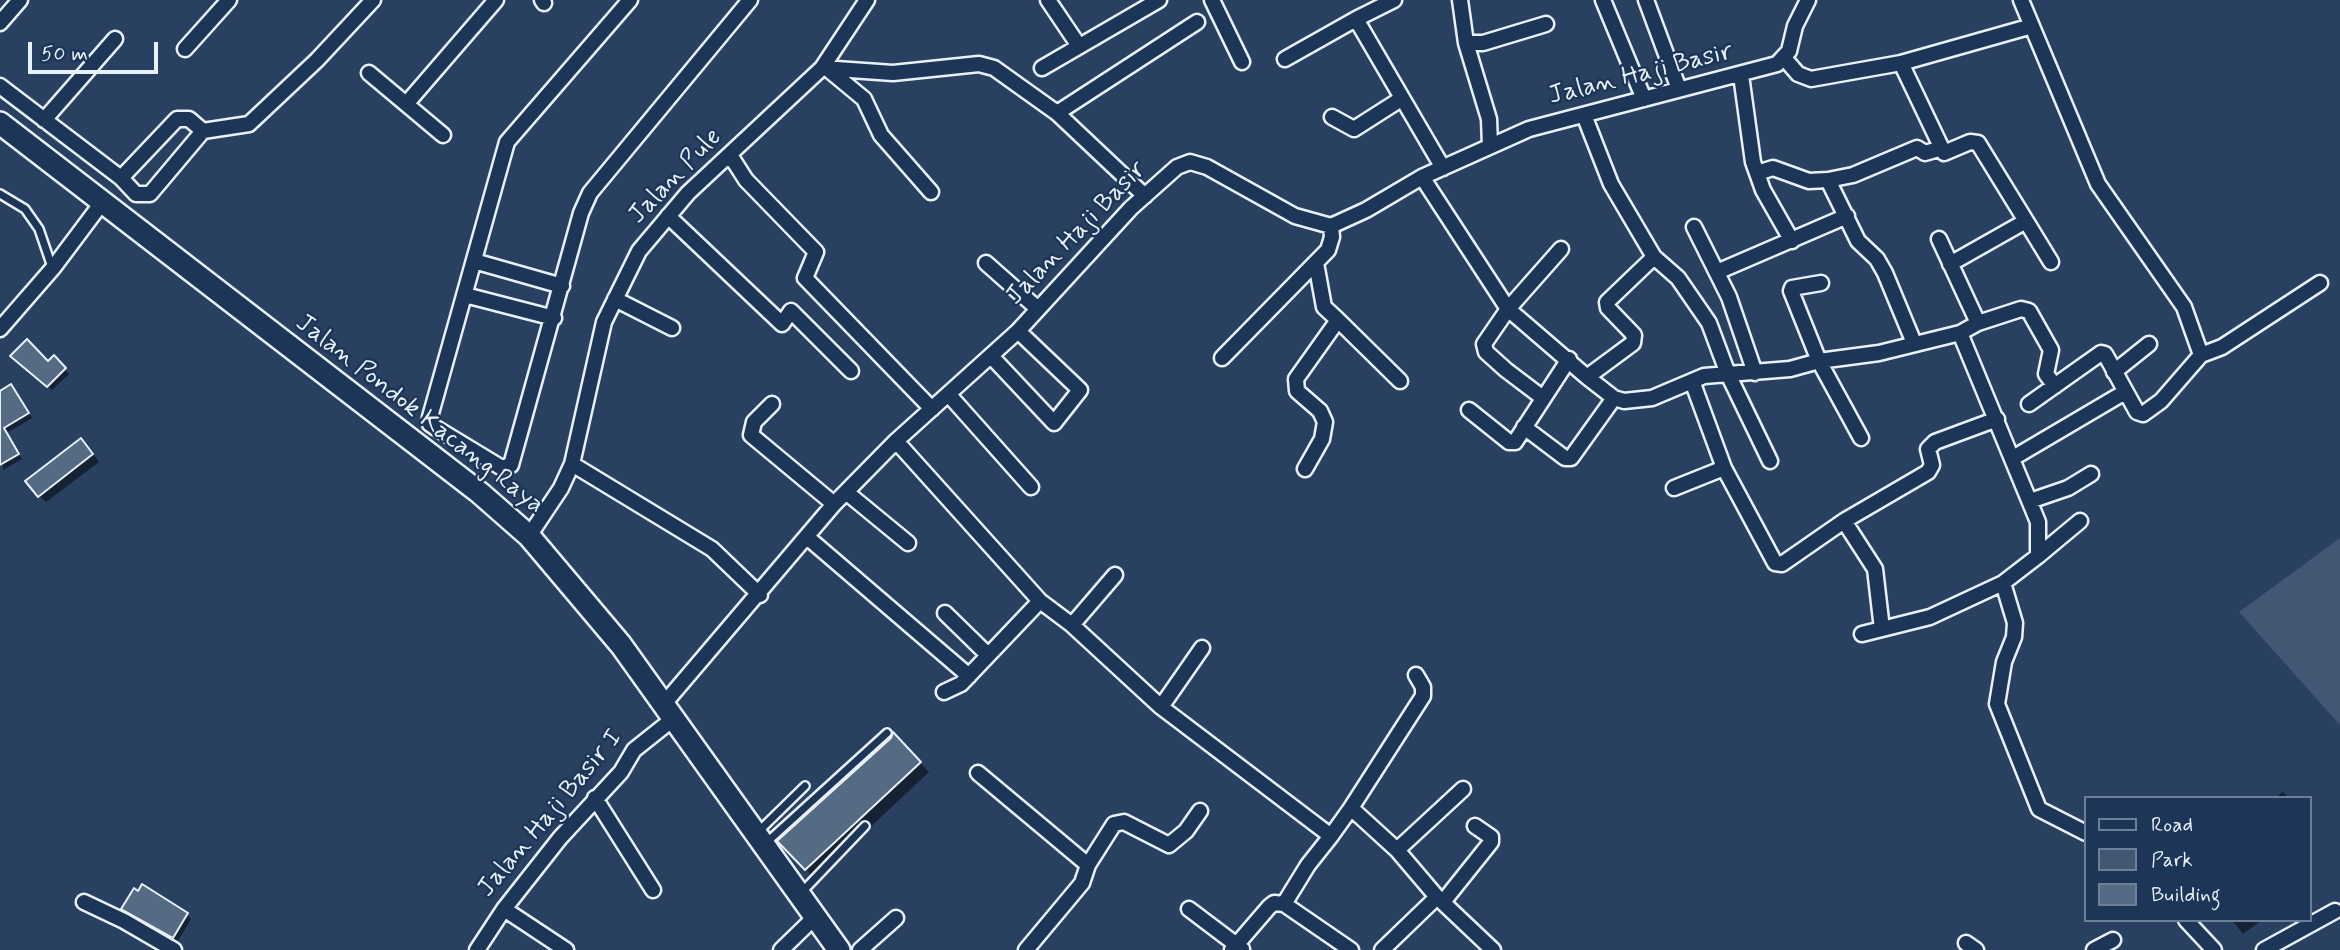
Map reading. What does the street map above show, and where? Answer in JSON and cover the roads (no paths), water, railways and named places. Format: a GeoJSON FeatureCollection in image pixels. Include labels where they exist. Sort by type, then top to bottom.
{"type":"FeatureCollection","features":[{"type":"Feature","properties":{"kind":"main road","name":"Jalan Pondok Kacang Raya"},"geometry":{"type":"LineString","coordinates":[[0,123],[101,204],[480,493],[529,536],[621,645],[839,950]]}},
{"type":"Feature","properties":{"kind":"street"},"geometry":{"type":"LineString","coordinates":[[0,23],[20,0]]}},
{"type":"Feature","properties":{"kind":"street"},"geometry":{"type":"LineString","coordinates":[[185,50],[229,0]]}},
{"type":"Feature","properties":{"kind":"street"},"geometry":{"type":"LineString","coordinates":[[0,86],[121,178],[136,194],[150,194],[203,131],[249,124],[317,60],[373,0]]}},
{"type":"Feature","properties":{"kind":"street"},"geometry":{"type":"LineString","coordinates":[[407,103],[496,0]]}},
{"type":"Feature","properties":{"kind":"street"},"geometry":{"type":"LineString","coordinates":[[630,0],[507,142],[430,417],[430,424],[502,468],[508,468],[554,318],[581,213],[590,193],[750,0]]}},
{"type":"Feature","properties":{"kind":"street","name":"Jalan Pule"},"geometry":{"type":"LineString","coordinates":[[529,536],[561,488],[572,464],[604,322],[639,251],[668,216],[730,155],[825,69],[867,0]]}},
{"type":"Feature","properties":{"kind":"street"},"geometry":{"type":"LineString","coordinates":[[1048,0],[1079,46]]}},
{"type":"Feature","properties":{"kind":"street"},"geometry":{"type":"LineString","coordinates":[[1042,68],[1159,0]]}},
{"type":"Feature","properties":{"kind":"street"},"geometry":{"type":"LineString","coordinates":[[1212,0],[1242,62]]}},
{"type":"Feature","properties":{"kind":"street"},"geometry":{"type":"LineString","coordinates":[[1285,59],[1394,0]]}},
{"type":"Feature","properties":{"kind":"street"},"geometry":{"type":"LineString","coordinates":[[1460,0],[1466,43],[1483,93],[1490,146]]}},
{"type":"Feature","properties":{"kind":"street"},"geometry":{"type":"LineString","coordinates":[[1603,0],[1644,99]]}},
{"type":"Feature","properties":{"kind":"street"},"geometry":{"type":"LineString","coordinates":[[1646,0],[1679,89]]}},
{"type":"Feature","properties":{"kind":"street"},"geometry":{"type":"LineString","coordinates":[[1808,0],[1785,59],[1798,74],[1811,79],[1901,63],[2032,26]]}},
{"type":"Feature","properties":{"kind":"street"},"geometry":{"type":"LineString","coordinates":[[2021,0],[2098,184],[2184,307],[2201,355]]}},
{"type":"Feature","properties":{"kind":"street"},"geometry":{"type":"LineString","coordinates":[[1356,19],[1443,168]]}},
{"type":"Feature","properties":{"kind":"street"},"geometry":{"type":"LineString","coordinates":[[1057,113],[1197,22]]}},
{"type":"Feature","properties":{"kind":"street"},"geometry":{"type":"LineString","coordinates":[[1466,43],[1483,43],[1546,24]]}},
{"type":"Feature","properties":{"kind":"street"},"geometry":{"type":"LineString","coordinates":[[44,120],[115,39]]}},
{"type":"Feature","properties":{"kind":"street","name":"Jalan Haji Basir"},"geometry":{"type":"LineString","coordinates":[[668,712],[834,504],[896,441],[1018,331],[1144,196],[1177,167],[1190,162],[1207,167],[1295,216],[1331,226],[1366,210],[1422,177],[1529,129],[1741,75],[1785,59]]}},
{"type":"Feature","properties":{"kind":"street"},"geometry":{"type":"LineString","coordinates":[[1901,63],[1944,153],[1970,142],[1978,144],[2051,262]]}},
{"type":"Feature","properties":{"kind":"street"},"geometry":{"type":"LineString","coordinates":[[825,69],[893,73],[979,64],[994,68],[1057,113],[1144,196]]}},
{"type":"Feature","properties":{"kind":"street"},"geometry":{"type":"LineString","coordinates":[[825,69],[864,99],[881,135],[931,192]]}},
{"type":"Feature","properties":{"kind":"street"},"geometry":{"type":"LineString","coordinates":[[369,73],[443,135]]}},
{"type":"Feature","properties":{"kind":"street"},"geometry":{"type":"LineString","coordinates":[[1741,75],[1749,145],[1757,173],[1763,190],[1792,241]]}},
{"type":"Feature","properties":{"kind":"street"},"geometry":{"type":"LineString","coordinates":[[1332,117],[1354,129],[1401,99]]}},
{"type":"Feature","properties":{"kind":"street"},"geometry":{"type":"LineString","coordinates":[[1584,115],[1611,184],[1654,257],[1678,278],[1709,323],[1728,374],[1770,461]]}},
{"type":"Feature","properties":{"kind":"street"},"geometry":{"type":"LineString","coordinates":[[121,178],[177,119],[189,119],[203,131]]}},
{"type":"Feature","properties":{"kind":"street"},"geometry":{"type":"LineString","coordinates":[[1757,173],[1773,168],[1809,181],[1828,180],[1853,175],[1917,148],[1924,153],[1942,148]]}},
{"type":"Feature","properties":{"kind":"street"},"geometry":{"type":"LineString","coordinates":[[730,155],[746,180],[816,252],[805,278],[932,409]]}},
{"type":"Feature","properties":{"kind":"street"},"geometry":{"type":"LineString","coordinates":[[1422,177],[1508,309],[1614,398],[1624,401],[1653,398],[1703,376],[1790,369],[1819,361],[1879,353],[1960,333],[1978,323],[2021,309],[2029,311],[2051,350],[2046,374],[2055,386]]}},
{"type":"Feature","properties":{"kind":"street"},"geometry":{"type":"LineString","coordinates":[[1828,180],[1858,241],[1877,259],[1885,273],[1914,343]]}},
{"type":"Feature","properties":{"kind":"street"},"geometry":{"type":"LineString","coordinates":[[0,329],[53,268],[101,204]]}},
{"type":"Feature","properties":{"kind":"street"},"geometry":{"type":"LineString","coordinates":[[668,216],[782,324],[791,311],[851,371]]}},
{"type":"Feature","properties":{"kind":"street"},"geometry":{"type":"LineString","coordinates":[[1717,272],[1847,216]]}},
{"type":"Feature","properties":{"kind":"street"},"geometry":{"type":"LineString","coordinates":[[1950,264],[2026,221]]}},
{"type":"Feature","properties":{"kind":"street"},"geometry":{"type":"LineString","coordinates":[[1222,358],[1328,250],[1332,237],[1331,226]]}},
{"type":"Feature","properties":{"kind":"street"},"geometry":{"type":"LineString","coordinates":[[1694,227],[1729,298],[1755,373]]}},
{"type":"Feature","properties":{"kind":"street"},"geometry":{"type":"LineString","coordinates":[[1939,239],[1978,323]]}},
{"type":"Feature","properties":{"kind":"street"},"geometry":{"type":"LineString","coordinates":[[1543,398],[1486,352],[1487,337],[1561,249]]}},
{"type":"Feature","properties":{"kind":"street"},"geometry":{"type":"LineString","coordinates":[[1587,377],[1633,343],[1634,335],[1608,308],[1607,302],[1654,257]]}},
{"type":"Feature","properties":{"kind":"street"},"geometry":{"type":"LineString","coordinates":[[474,261],[562,286]]}},
{"type":"Feature","properties":{"kind":"street"},"geometry":{"type":"LineString","coordinates":[[986,263],[1038,309]]}},
{"type":"Feature","properties":{"kind":"street"},"geometry":{"type":"LineString","coordinates":[[1316,263],[1324,307],[1400,382]]}},
{"type":"Feature","properties":{"kind":"street"},"geometry":{"type":"LineString","coordinates":[[1821,283],[1792,288],[1791,291],[1819,361],[1861,438]]}},
{"type":"Feature","properties":{"kind":"street"},"geometry":{"type":"LineString","coordinates":[[2029,404],[2101,353],[2137,412],[2143,414],[2161,401],[2201,355],[2222,347],[2320,283]]}},
{"type":"Feature","properties":{"kind":"street"},"geometry":{"type":"LineString","coordinates":[[465,295],[554,318]]}},
{"type":"Feature","properties":{"kind":"street"},"geometry":{"type":"LineString","coordinates":[[615,299],[672,328]]}},
{"type":"Feature","properties":{"kind":"street"},"geometry":{"type":"LineString","coordinates":[[1305,469],[1322,439],[1325,422],[1320,411],[1297,391],[1296,379],[1338,320]]}},
{"type":"Feature","properties":{"kind":"street"},"geometry":{"type":"LineString","coordinates":[[991,356],[1054,423],[1080,390],[1018,331]]}},
{"type":"Feature","properties":{"kind":"street"},"geometry":{"type":"LineString","coordinates":[[1960,333],[2038,522],[2038,556]]}},
{"type":"Feature","properties":{"kind":"street"},"geometry":{"type":"LineString","coordinates":[[2114,372],[2148,344]]}},
{"type":"Feature","properties":{"kind":"street"},"geometry":{"type":"LineString","coordinates":[[1469,410],[1512,443],[1569,359]]}},
{"type":"Feature","properties":{"kind":"street"},"geometry":{"type":"LineString","coordinates":[[1692,381],[1724,468],[1778,565],[1844,521],[1928,472],[1932,464],[1928,449],[1935,442],[1997,419]]}},
{"type":"Feature","properties":{"kind":"street"},"geometry":{"type":"LineString","coordinates":[[2013,458],[2125,392]]}},
{"type":"Feature","properties":{"kind":"street"},"geometry":{"type":"LineString","coordinates":[[948,395],[1031,487]]}},
{"type":"Feature","properties":{"kind":"street"},"geometry":{"type":"LineString","coordinates":[[1524,427],[1565,458],[1571,457],[1614,398]]}},
{"type":"Feature","properties":{"kind":"street"},"geometry":{"type":"LineString","coordinates":[[772,404],[754,422],[751,435],[834,504]]}},
{"type":"Feature","properties":{"kind":"street"},"geometry":{"type":"LineString","coordinates":[[896,441],[1040,601],[1072,625],[1161,707],[1331,836]]}},
{"type":"Feature","properties":{"kind":"street"},"geometry":{"type":"LineString","coordinates":[[572,464],[712,549],[760,595]]}},
{"type":"Feature","properties":{"kind":"street"},"geometry":{"type":"LineString","coordinates":[[1674,488],[1724,468]]}},
{"type":"Feature","properties":{"kind":"street"},"geometry":{"type":"LineString","coordinates":[[2030,501],[2068,488],[2091,474]]}},
{"type":"Feature","properties":{"kind":"street"},"geometry":{"type":"LineString","coordinates":[[846,492],[908,543]]}},
{"type":"Feature","properties":{"kind":"street"},"geometry":{"type":"LineString","coordinates":[[1844,521],[1875,569],[1882,629]]}},
{"type":"Feature","properties":{"kind":"street"},"geometry":{"type":"LineString","coordinates":[[1862,635],[1930,617],[2003,583],[2080,521]]}},
{"type":"Feature","properties":{"kind":"street"},"geometry":{"type":"LineString","coordinates":[[807,537],[969,676]]}},
{"type":"Feature","properties":{"kind":"street"},"geometry":{"type":"LineString","coordinates":[[1072,625],[1115,575]]}},
{"type":"Feature","properties":{"kind":"street"},"geometry":{"type":"LineString","coordinates":[[2003,583],[2015,623],[2014,637],[2004,662],[1997,704],[2039,809],[2084,832]]}},
{"type":"Feature","properties":{"kind":"street"},"geometry":{"type":"LineString","coordinates":[[944,692],[956,689],[1040,601]]}},
{"type":"Feature","properties":{"kind":"street"},"geometry":{"type":"LineString","coordinates":[[945,613],[988,655]]}},
{"type":"Feature","properties":{"kind":"street"},"geometry":{"type":"LineString","coordinates":[[1161,707],[1202,648]]}},
{"type":"Feature","properties":{"kind":"street"},"geometry":{"type":"LineString","coordinates":[[1284,904],[1308,865],[1351,808],[1423,696],[1423,687],[1416,675]]}},
{"type":"Feature","properties":{"kind":"street","name":"Jalan Haji Basir I"},"geometry":{"type":"LineString","coordinates":[[477,950],[504,909],[595,798],[621,772],[643,740],[668,712]]}},
{"type":"Feature","properties":{"kind":"street"},"geometry":{"type":"LineString","coordinates":[[978,773],[1088,865]]}},
{"type":"Feature","properties":{"kind":"street"},"geometry":{"type":"LineString","coordinates":[[1397,850],[1463,789]]}},
{"type":"Feature","properties":{"kind":"street"},"geometry":{"type":"LineString","coordinates":[[595,798],[653,890]]}},
{"type":"Feature","properties":{"kind":"street"},"geometry":{"type":"LineString","coordinates":[[1351,808],[1397,850],[1486,948]]}},
{"type":"Feature","properties":{"kind":"street"},"geometry":{"type":"LineString","coordinates":[[1026,950],[1082,883],[1088,865],[1114,824],[1124,822],[1169,845],[1186,831],[1200,811]]}},
{"type":"Feature","properties":{"kind":"street"},"geometry":{"type":"LineString","coordinates":[[1382,950],[1440,900],[1491,842],[1491,836],[1475,826]]}},
{"type":"Feature","properties":{"kind":"street"},"geometry":{"type":"LineString","coordinates":[[84,902],[174,950]]}},
{"type":"Feature","properties":{"kind":"street"},"geometry":{"type":"LineString","coordinates":[[1189,909],[1237,949],[1269,907],[1284,904],[1351,950]]}},
{"type":"Feature","properties":{"kind":"street"},"geometry":{"type":"LineString","coordinates":[[504,909],[566,950]]}},
{"type":"Feature","properties":{"kind":"street"},"geometry":{"type":"LineString","coordinates":[[2264,950],[2335,911]]}},
{"type":"Feature","properties":{"kind":"street"},"geometry":{"type":"LineString","coordinates":[[781,950],[815,917]]}},
{"type":"Feature","properties":{"kind":"street"},"geometry":{"type":"LineString","coordinates":[[860,950],[896,918]]}},
{"type":"Feature","properties":{"kind":"street"},"geometry":{"type":"LineString","coordinates":[[2189,922],[2214,950]]}},
{"type":"Feature","properties":{"kind":"street"},"geometry":{"type":"LineString","coordinates":[[2094,950],[2113,940]]}},
{"type":"Feature","properties":{"kind":"lane"},"geometry":{"type":"LineString","coordinates":[[0,194],[25,209],[39,229],[53,268]]}},
{"type":"Feature","properties":{"kind":"lane"},"geometry":{"type":"LineString","coordinates":[[759,840],[887,733]]}},
{"type":"Feature","properties":{"kind":"lane"},"geometry":{"type":"LineString","coordinates":[[759,840],[805,786]]}},
{"type":"Feature","properties":{"kind":"lane"},"geometry":{"type":"LineString","coordinates":[[799,895],[865,827]]}}]}
